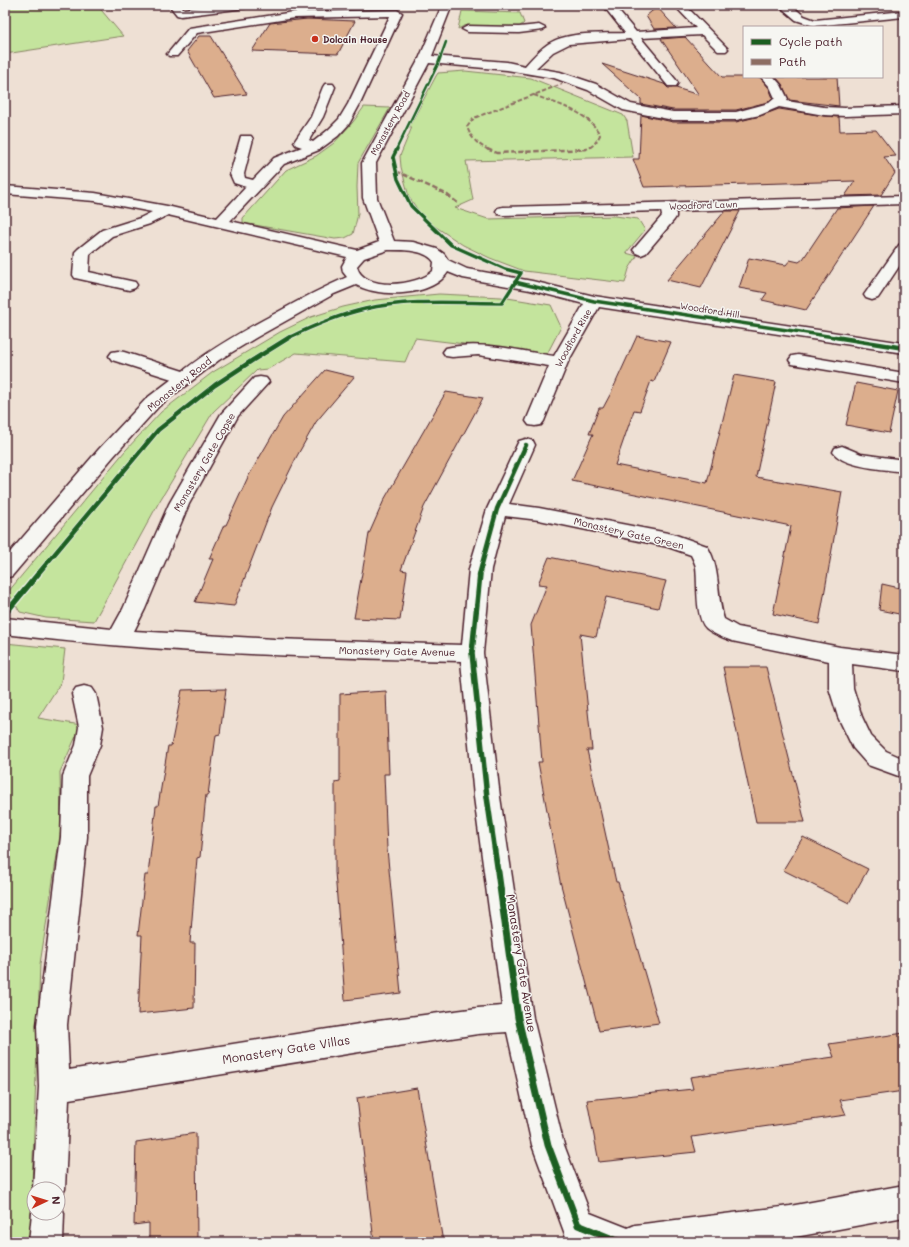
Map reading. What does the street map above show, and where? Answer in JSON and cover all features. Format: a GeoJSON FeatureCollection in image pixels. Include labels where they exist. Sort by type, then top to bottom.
{"type":"FeatureCollection","features":[{"type":"Feature","properties":{"kind":"street"},"geometry":{"type":"LineString","coordinates":[[174,5],[181,13],[245,5]]}},
{"type":"Feature","properties":{"kind":"street","name":"Monastery Road"},"geometry":{"type":"LineString","coordinates":[[388,245],[370,198],[368,163],[426,60],[447,5]]}},
{"type":"Feature","properties":{"kind":"street"},"geometry":{"type":"LineString","coordinates":[[681,6],[722,49]]}},
{"type":"Feature","properties":{"kind":"street"},"geometry":{"type":"LineString","coordinates":[[787,7],[800,18],[815,25],[904,14]]}},
{"type":"Feature","properties":{"kind":"street"},"geometry":{"type":"LineString","coordinates":[[611,9],[672,83]]}},
{"type":"Feature","properties":{"kind":"street"},"geometry":{"type":"LineString","coordinates":[[173,54],[193,30],[294,15],[397,13],[354,104],[344,121],[333,133],[314,147],[279,161],[221,222]]}},
{"type":"Feature","properties":{"kind":"street"},"geometry":{"type":"LineString","coordinates":[[531,15],[546,36],[560,42],[705,31]]}},
{"type":"Feature","properties":{"kind":"street"},"geometry":{"type":"LineString","coordinates":[[468,29],[519,30],[539,28]]}},
{"type":"Feature","properties":{"kind":"street"},"geometry":{"type":"LineString","coordinates":[[528,70],[540,57],[560,42]]}},
{"type":"Feature","properties":{"kind":"street"},"geometry":{"type":"LineString","coordinates":[[426,60],[556,74],[592,87],[627,107],[673,116],[736,116],[756,112],[773,106],[782,99],[775,85],[768,78]]}},
{"type":"Feature","properties":{"kind":"street"},"geometry":{"type":"LineString","coordinates":[[314,147],[302,142],[317,117],[329,87]]}},
{"type":"Feature","properties":{"kind":"street"},"geometry":{"type":"LineString","coordinates":[[776,103],[824,111],[845,112],[904,110]]}},
{"type":"Feature","properties":{"kind":"street"},"geometry":{"type":"LineString","coordinates":[[246,139],[237,174],[239,180],[244,183],[257,185]]}},
{"type":"Feature","properties":{"kind":"street"},"geometry":{"type":"LineString","coordinates":[[5,190],[95,197],[166,210],[358,255]]}},
{"type":"Feature","properties":{"kind":"street","name":"Woodford Lawn"},"geometry":{"type":"LineString","coordinates":[[503,211],[904,200]]}},
{"type":"Feature","properties":{"kind":"street"},"geometry":{"type":"LineString","coordinates":[[641,250],[669,218],[668,206]]}},
{"type":"Feature","properties":{"kind":"street"},"geometry":{"type":"LineString","coordinates":[[129,285],[81,274],[83,252],[107,233],[146,221],[166,210]]}},
{"type":"Feature","properties":{"kind":"street"},"geometry":{"type":"LineString","coordinates":[[388,245],[403,245],[423,249],[437,256],[441,263],[440,271],[435,277],[425,283],[396,289],[374,286],[357,279],[352,273],[350,267],[352,261],[358,255],[366,250],[388,245]]}},
{"type":"Feature","properties":{"kind":"street"},"geometry":{"type":"LineString","coordinates":[[872,295],[904,248]]}},
{"type":"Feature","properties":{"kind":"street","name":"Woodford Hill"},"geometry":{"type":"LineString","coordinates":[[441,263],[463,273],[532,286],[594,301],[904,348]]}},
{"type":"Feature","properties":{"kind":"street","name":"Monastery Road"},"geometry":{"type":"LineString","coordinates":[[5,570],[121,436],[153,402],[213,356],[270,322],[328,291],[357,279]]}},
{"type":"Feature","properties":{"kind":"street","name":"Woodford Hill"},"geometry":{"type":"LineString","coordinates":[[425,283],[457,284],[528,295],[557,293]]}},
{"type":"Feature","properties":{"kind":"street","name":"Woodford Rise"},"geometry":{"type":"LineString","coordinates":[[535,421],[559,362],[594,301]]}},
{"type":"Feature","properties":{"kind":"street"},"geometry":{"type":"LineString","coordinates":[[452,352],[478,350],[559,362]]}},
{"type":"Feature","properties":{"kind":"street"},"geometry":{"type":"LineString","coordinates":[[118,356],[185,377]]}},
{"type":"Feature","properties":{"kind":"street"},"geometry":{"type":"LineString","coordinates":[[798,360],[904,378]]}},
{"type":"Feature","properties":{"kind":"street"},"geometry":{"type":"LineString","coordinates":[[124,375],[139,362]]}},
{"type":"Feature","properties":{"kind":"street","name":"Monastery Gate Copse"},"geometry":{"type":"LineString","coordinates":[[119,637],[134,609],[179,504],[230,414],[260,382]]}},
{"type":"Feature","properties":{"kind":"street"},"geometry":{"type":"LineString","coordinates":[[472,652],[480,568],[497,509],[526,445]]}},
{"type":"Feature","properties":{"kind":"street"},"geometry":{"type":"LineString","coordinates":[[842,452],[856,459],[904,466]]}},
{"type":"Feature","properties":{"kind":"street","name":"Monastery Gate Green"},"geometry":{"type":"LineString","coordinates":[[497,509],[543,515],[666,540],[700,551],[706,566],[709,606],[714,623],[732,633],[840,655],[904,663]]}},
{"type":"Feature","properties":{"kind":"street","name":"Monastery Gate Avenue"},"geometry":{"type":"LineString","coordinates":[[5,626],[48,632],[256,647],[401,652],[472,652],[487,797],[518,1018],[548,1145],[578,1225],[620,1242]]}},
{"type":"Feature","properties":{"kind":"street"},"geometry":{"type":"LineString","coordinates":[[840,655],[841,688],[850,717],[862,742],[877,758],[904,769]]}},
{"type":"Feature","properties":{"kind":"street"},"geometry":{"type":"LineString","coordinates":[[49,1181],[54,1087],[52,1025],[74,837],[75,776],[88,745],[91,727],[84,694]]}},
{"type":"Feature","properties":{"kind":"street","name":"Monastery Gate Villas"},"geometry":{"type":"LineString","coordinates":[[54,1087],[378,1034],[478,1021],[518,1018]]}},
{"type":"Feature","properties":{"kind":"street"},"geometry":{"type":"LineString","coordinates":[[635,1242],[741,1236],[790,1222],[904,1201]]}},
{"type":"Feature","properties":{"kind":"street"},"geometry":{"type":"LineString","coordinates":[[46,1242],[47,1221]]}},
{"type":"Feature","properties":{"kind":"green space"},"geometry":{"type":"Polygon","coordinates":[[[22,5],[97,5],[123,36],[5,54],[5,7],[22,5]]]}},
{"type":"Feature","properties":{"kind":"green space"},"geometry":{"type":"Polygon","coordinates":[[[462,11],[520,13],[524,23],[519,27],[464,26],[458,29],[462,11]]]}},
{"type":"Feature","properties":{"kind":"green space"},"geometry":{"type":"Polygon","coordinates":[[[465,71],[531,78],[623,115],[627,121],[633,157],[466,161],[473,200],[455,208],[488,219],[615,216],[638,219],[645,230],[626,253],[637,256],[629,269],[625,283],[524,271],[490,258],[463,245],[424,219],[409,197],[401,167],[400,156],[412,127],[409,127],[438,73],[465,71]]]}},
{"type":"Feature","properties":{"kind":"green space"},"geometry":{"type":"Polygon","coordinates":[[[364,107],[390,108],[358,163],[358,214],[353,234],[345,238],[335,239],[243,223],[243,218],[286,170],[316,156],[334,143],[364,107]]]}},
{"type":"Feature","properties":{"kind":"green space"},"geometry":{"type":"Polygon","coordinates":[[[439,294],[501,297],[551,305],[561,327],[547,354],[415,338],[405,362],[296,353],[268,369],[257,370],[213,412],[159,502],[94,621],[46,618],[20,612],[8,592],[125,451],[161,412],[213,372],[280,332],[311,317],[343,307],[375,300],[439,294]]]}},
{"type":"Feature","properties":{"kind":"green space"},"geometry":{"type":"Polygon","coordinates":[[[5,643],[65,649],[61,682],[38,718],[81,725],[60,772],[61,829],[40,964],[32,1181],[26,1181],[26,1221],[31,1221],[30,1242],[5,1242],[5,643]]]}},
{"type":"Feature","properties":{"kind":"building"},"geometry":{"type":"Polygon","coordinates":[[[657,7],[676,28],[654,29],[646,16],[657,7]]]}},
{"type":"Feature","properties":{"kind":"building","name":"Dolcain House"},"geometry":{"type":"Polygon","coordinates":[[[307,19],[355,21],[338,54],[252,51],[270,23],[307,19]]]}},
{"type":"Feature","properties":{"kind":"building"},"geometry":{"type":"Polygon","coordinates":[[[199,36],[211,36],[247,94],[214,98],[187,51],[199,36]]]}},
{"type":"Feature","properties":{"kind":"building"},"geometry":{"type":"Polygon","coordinates":[[[685,37],[722,77],[761,78],[769,88],[773,98],[768,102],[736,110],[673,110],[641,104],[641,99],[602,64],[664,84],[668,88],[676,88],[699,95],[661,39],[685,37]]]}},
{"type":"Feature","properties":{"kind":"building"},"geometry":{"type":"Polygon","coordinates":[[[777,78],[837,78],[839,106],[789,100],[782,84],[777,78]]]}},
{"type":"Feature","properties":{"kind":"building"},"geometry":{"type":"Polygon","coordinates":[[[779,109],[839,117],[840,131],[876,130],[896,156],[884,157],[895,173],[881,195],[845,196],[855,181],[644,187],[633,159],[639,159],[641,115],[673,122],[736,122],[760,116],[779,109]]]}},
{"type":"Feature","properties":{"kind":"building"},"geometry":{"type":"Polygon","coordinates":[[[874,206],[806,310],[762,300],[767,293],[739,288],[749,258],[786,265],[790,260],[799,262],[803,259],[837,208],[874,206]]]}},
{"type":"Feature","properties":{"kind":"building"},"geometry":{"type":"Polygon","coordinates":[[[725,211],[740,211],[701,288],[667,280],[725,211]]]}},
{"type":"Feature","properties":{"kind":"building"},"geometry":{"type":"Polygon","coordinates":[[[637,336],[671,342],[654,382],[651,381],[640,411],[634,410],[615,465],[707,483],[734,375],[776,382],[756,477],[842,492],[819,624],[773,614],[791,526],[572,481],[593,434],[589,434],[599,408],[603,408],[611,393],[637,336]]]}},
{"type":"Feature","properties":{"kind":"building"},"geometry":{"type":"Polygon","coordinates":[[[325,370],[354,377],[316,422],[297,456],[272,507],[234,606],[195,602],[213,559],[209,559],[248,477],[283,417],[325,370]]]}},
{"type":"Feature","properties":{"kind":"building"},"geometry":{"type":"Polygon","coordinates":[[[856,383],[898,391],[889,433],[846,425],[856,383]]]}},
{"type":"Feature","properties":{"kind":"building"},"geometry":{"type":"Polygon","coordinates":[[[446,392],[483,398],[424,507],[401,570],[407,571],[400,620],[354,618],[369,534],[384,500],[446,392]]]}},
{"type":"Feature","properties":{"kind":"building"},"geometry":{"type":"Polygon","coordinates":[[[549,557],[666,581],[658,608],[606,597],[596,637],[580,634],[592,750],[587,750],[616,882],[618,882],[659,1023],[599,1031],[560,881],[538,762],[542,762],[531,625],[547,585],[538,584],[549,557]]]}},
{"type":"Feature","properties":{"kind":"building"},"geometry":{"type":"Polygon","coordinates":[[[882,584],[904,589],[904,615],[879,610],[882,584]]]}},
{"type":"Feature","properties":{"kind":"building"},"geometry":{"type":"Polygon","coordinates":[[[723,667],[766,667],[805,822],[756,822],[723,667]]]}},
{"type":"Feature","properties":{"kind":"building"},"geometry":{"type":"Polygon","coordinates":[[[226,689],[220,734],[216,735],[208,795],[206,795],[200,857],[197,858],[190,943],[195,943],[194,1008],[138,1014],[142,935],[138,935],[145,875],[148,875],[156,806],[158,806],[168,746],[171,746],[182,690],[226,689]]]}},
{"type":"Feature","properties":{"kind":"building"},"geometry":{"type":"Polygon","coordinates":[[[386,691],[389,774],[384,774],[387,849],[401,993],[345,1000],[335,872],[335,782],[340,781],[340,694],[386,691]]]}},
{"type":"Feature","properties":{"kind":"building"},"geometry":{"type":"Polygon","coordinates":[[[803,837],[868,869],[849,903],[783,870],[803,837]]]}},
{"type":"Feature","properties":{"kind":"building"},"geometry":{"type":"Polygon","coordinates":[[[904,1033],[904,1091],[840,1100],[846,1115],[692,1137],[696,1152],[599,1162],[587,1100],[693,1089],[690,1077],[834,1057],[829,1044],[904,1033]]]}},
{"type":"Feature","properties":{"kind":"building"},"geometry":{"type":"Polygon","coordinates":[[[417,1088],[443,1242],[374,1242],[357,1098],[417,1088]]]}},
{"type":"Feature","properties":{"kind":"building"},"geometry":{"type":"Polygon","coordinates":[[[196,1133],[197,1242],[149,1242],[149,1223],[134,1225],[136,1142],[196,1133]]]}},
{"type":"Feature","properties":{"kind":"marked path"},"geometry":{"type":"LineString","coordinates":[[534,95],[572,110],[590,120],[600,135],[595,145],[585,150],[497,153],[482,147],[471,136],[467,127],[474,118],[562,84]]}},
{"type":"Feature","properties":{"kind":"marked path"},"geometry":{"type":"LineString","coordinates":[[396,171],[446,194],[458,203]]}},
{"type":"Feature","properties":{"kind":"cycle path"},"geometry":{"type":"LineString","coordinates":[[5,614],[158,430],[195,399],[253,360],[307,329],[346,314],[366,309],[387,305],[416,303],[502,303],[521,273],[505,269],[451,245],[411,206],[398,179],[393,157],[438,64],[446,42]]}},
{"type":"Feature","properties":{"kind":"cycle path"},"geometry":{"type":"LineString","coordinates":[[515,282],[594,301],[904,348]]}},
{"type":"Feature","properties":{"kind":"cycle path"},"geometry":{"type":"LineString","coordinates":[[526,445],[497,509],[480,569],[472,653],[487,797],[518,1018],[548,1145],[578,1225],[620,1242]]}},
{"type":"Feature","properties":{"kind":"place","name":"Dolcain House"},"geometry":{"type":"Point","coordinates":[315,39]}}]}
